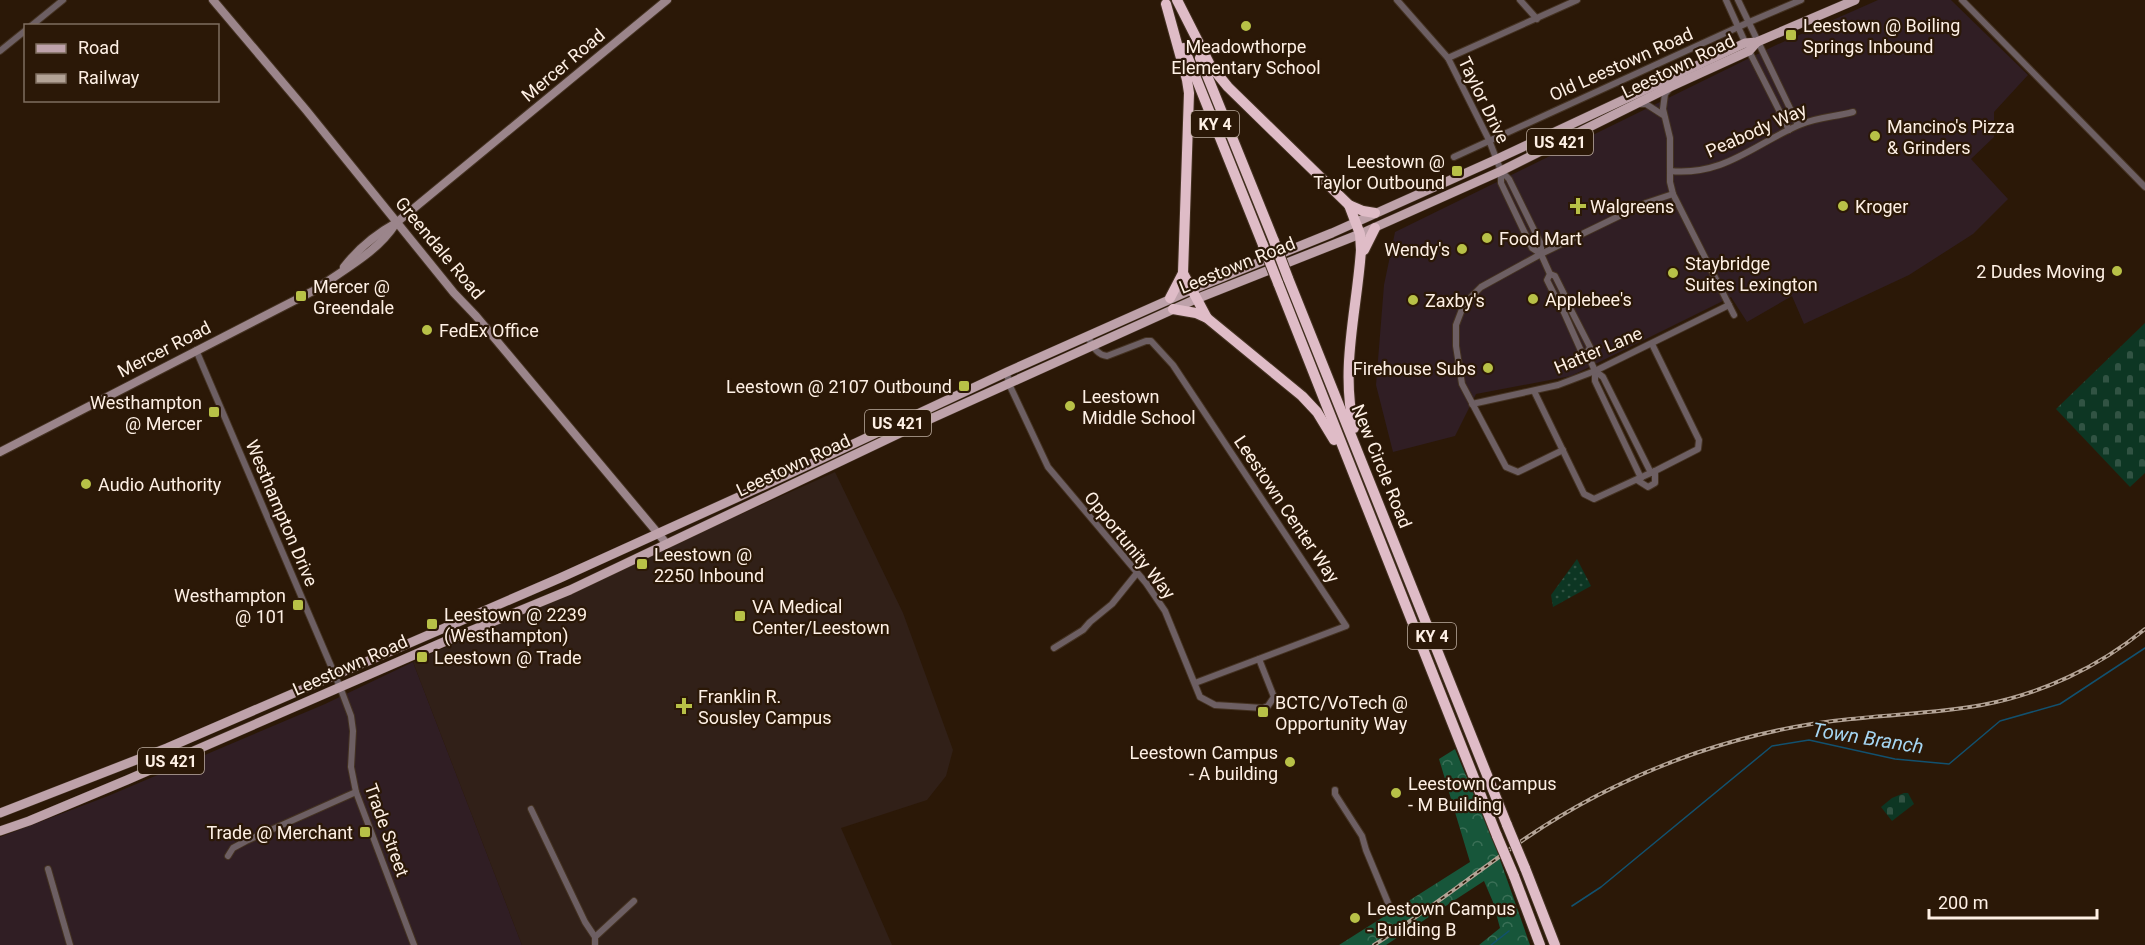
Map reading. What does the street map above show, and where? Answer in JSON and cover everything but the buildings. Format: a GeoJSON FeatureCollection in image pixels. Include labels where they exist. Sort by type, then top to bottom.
{"type":"FeatureCollection","features":[{"type":"Feature","properties":{"kind":"highway"},"geometry":{"type":"LineString","coordinates":[[1177,0],[1210,64],[1228,87],[1349,205],[1375,213]]}},
{"type":"Feature","properties":{"kind":"highway","name":"New Circle Road"},"geometry":{"type":"LineString","coordinates":[[1177,0],[1274,241],[1283,281],[1350,466],[1540,945]]}},
{"type":"Feature","properties":{"kind":"highway"},"geometry":{"type":"LineString","coordinates":[[1165,2],[1189,93],[1183,273],[1172,304],[1207,318],[1289,383],[1310,403],[1350,466]]}},
{"type":"Feature","properties":{"kind":"highway","name":"New Circle Road"},"geometry":{"type":"LineString","coordinates":[[1165,2],[1263,245],[1283,281],[1356,446],[1555,945]]}},
{"type":"Feature","properties":{"kind":"highway"},"geometry":{"type":"LineString","coordinates":[[1349,205],[1360,234],[1361,259],[1348,367],[1350,410],[1356,446]]}},
{"type":"Feature","properties":{"kind":"highway"},"geometry":{"type":"LineString","coordinates":[[1361,259],[1368,238],[1375,228]]}},
{"type":"Feature","properties":{"kind":"highway"},"geometry":{"type":"LineString","coordinates":[[1183,273],[1207,318]]}},
{"type":"Feature","properties":{"kind":"main road","name":"Leestown Road"},"geometry":{"type":"LineString","coordinates":[[1193,294],[1375,228],[1501,171],[1636,105],[1756,42],[1855,0]]}},
{"type":"Feature","properties":{"kind":"main road","name":"Leestown Road"},"geometry":{"type":"LineString","coordinates":[[0,813],[166,748],[336,676],[657,534],[1007,372],[1090,340],[1172,304],[1747,47]]}},
{"type":"Feature","properties":{"kind":"main road","name":"Leestown Road"},"geometry":{"type":"LineString","coordinates":[[0,831],[117,784],[570,590],[913,427],[1009,384],[1090,340]]}},
{"type":"Feature","properties":{"kind":"street"},"geometry":{"type":"LineString","coordinates":[[34,24],[63,0]]}},
{"type":"Feature","properties":{"kind":"street","name":"Greendale Road"},"geometry":{"type":"LineString","coordinates":[[213,0],[306,110],[396,223],[666,543]]}},
{"type":"Feature","properties":{"kind":"street","name":"Mercer Road"},"geometry":{"type":"LineString","coordinates":[[0,452],[296,301],[340,271],[358,262],[387,237],[396,223],[667,0]]}},
{"type":"Feature","properties":{"kind":"street","name":"Taylor Drive"},"geometry":{"type":"LineString","coordinates":[[1397,0],[1448,58],[1489,140],[1501,171],[1509,179],[1541,244],[1541,254],[1550,274]]}},
{"type":"Feature","properties":{"kind":"street"},"geometry":{"type":"LineString","coordinates":[[1520,0],[1537,19]]}},
{"type":"Feature","properties":{"kind":"street"},"geometry":{"type":"LineString","coordinates":[[1448,58],[1577,0]]}},
{"type":"Feature","properties":{"kind":"street"},"geometry":{"type":"LineString","coordinates":[[1726,0],[1789,130]]}},
{"type":"Feature","properties":{"kind":"street"},"geometry":{"type":"LineString","coordinates":[[1738,0],[1756,42],[1798,125]]}},
{"type":"Feature","properties":{"kind":"street","name":"Old Leestown Road"},"geometry":{"type":"LineString","coordinates":[[1454,157],[1748,22],[1801,0]]}},
{"type":"Feature","properties":{"kind":"street"},"geometry":{"type":"LineString","coordinates":[[1962,0],[2145,187]]}},
{"type":"Feature","properties":{"kind":"street"},"geometry":{"type":"LineString","coordinates":[[0,51],[24,32]]}},
{"type":"Feature","properties":{"kind":"street"},"geometry":{"type":"LineString","coordinates":[[1670,87],[1665,94],[1663,115],[1670,138],[1673,194],[1734,315]]}},
{"type":"Feature","properties":{"kind":"street"},"geometry":{"type":"LineString","coordinates":[[1636,105],[1646,104],[1663,115]]}},
{"type":"Feature","properties":{"kind":"street","name":"Peabody Way"},"geometry":{"type":"LineString","coordinates":[[1670,171],[1698,171],[1725,164],[1798,125],[1824,116],[1853,112]]}},
{"type":"Feature","properties":{"kind":"street"},"geometry":{"type":"LineString","coordinates":[[1563,450],[1518,472],[1510,471],[1506,467],[1462,384],[1456,346],[1456,325],[1464,304],[1481,286],[1541,254],[1646,203],[1673,194]]}},
{"type":"Feature","properties":{"kind":"street"},"geometry":{"type":"LineString","coordinates":[[1565,306],[1558,306],[1547,280],[1550,274],[1556,276],[1568,299],[1565,306],[1582,353],[1587,353],[1595,371],[1595,381],[1639,479],[1642,485],[1648,487],[1655,483],[1653,472],[1603,377],[1595,371]]}},
{"type":"Feature","properties":{"kind":"street"},"geometry":{"type":"LineString","coordinates":[[1557,300],[1565,296]]}},
{"type":"Feature","properties":{"kind":"street","name":"Hatter Lane"},"geometry":{"type":"LineString","coordinates":[[1472,404],[1558,385],[1595,371],[1729,305]]}},
{"type":"Feature","properties":{"kind":"street","name":"Leestown Center Way"},"geometry":{"type":"LineString","coordinates":[[1090,340],[1097,352],[1107,356],[1146,341],[1151,341],[1161,351],[1173,365],[1346,626],[1195,683]]}},
{"type":"Feature","properties":{"kind":"street"},"geometry":{"type":"LineString","coordinates":[[1534,391],[1584,494],[1594,499],[1695,452],[1700,440],[1652,344]]}},
{"type":"Feature","properties":{"kind":"street","name":"Westhampton Drive"},"geometry":{"type":"LineString","coordinates":[[196,350],[340,687]]}},
{"type":"Feature","properties":{"kind":"street","name":"Opportunity Way"},"geometry":{"type":"LineString","coordinates":[[1007,372],[1009,384],[1048,468],[1137,573],[1165,610],[1200,697],[1215,705],[1263,708],[1268,706],[1274,697],[1259,659]]}},
{"type":"Feature","properties":{"kind":"street"},"geometry":{"type":"LineString","coordinates":[[1054,648],[1083,630],[1112,604],[1137,573]]}},
{"type":"Feature","properties":{"kind":"street","name":"Trade Street"},"geometry":{"type":"LineString","coordinates":[[340,687],[352,723],[351,767],[356,792],[414,945]]}},
{"type":"Feature","properties":{"kind":"street"},"geometry":{"type":"LineString","coordinates":[[1335,790],[1335,795],[1362,836],[1391,910]]}},
{"type":"Feature","properties":{"kind":"street"},"geometry":{"type":"LineString","coordinates":[[228,856],[233,848],[246,841],[356,792]]}},
{"type":"Feature","properties":{"kind":"street"},"geometry":{"type":"LineString","coordinates":[[531,809],[595,941],[634,902]]}},
{"type":"Feature","properties":{"kind":"street"},"geometry":{"type":"LineString","coordinates":[[48,869],[70,945]]}},
{"type":"Feature","properties":{"kind":"shaded area"},"geometry":{"type":"Polygon","coordinates":[[[1878,0],[1951,0],[2028,75],[1994,112],[1994,137],[1971,159],[2008,199],[1973,234],[1909,275],[1804,324],[1792,296],[1747,322],[1731,297],[1571,376],[1476,394],[1455,436],[1393,452],[1376,385],[1384,285],[1395,232],[1774,46],[1878,0]]]}},
{"type":"Feature","properties":{"kind":"shaded area","name":"Franklin R. Sousley Campus"},"geometry":{"type":"Polygon","coordinates":[[[835,472],[903,613],[953,750],[946,776],[927,800],[841,828],[892,945],[522,945],[413,662],[835,472]]]}},
{"type":"Feature","properties":{"kind":"shaded area"},"geometry":{"type":"Polygon","coordinates":[[[413,662],[522,945],[0,945],[0,837],[108,796],[325,704],[413,662]]]}},
{"type":"Feature","properties":{"kind":"green space"},"geometry":{"type":"Polygon","coordinates":[[[2145,323],[2145,473],[2130,487],[2056,409],[2145,323]]]}},
{"type":"Feature","properties":{"kind":"green space"},"geometry":{"type":"Polygon","coordinates":[[[1577,559],[1591,586],[1553,607],[1551,595],[1577,559]]]}},
{"type":"Feature","properties":{"kind":"green space"},"geometry":{"type":"Polygon","coordinates":[[[1455,749],[1497,851],[1530,945],[1479,945],[1500,928],[1484,881],[1386,945],[1339,945],[1470,862],[1439,759],[1455,749]]]}},
{"type":"Feature","properties":{"kind":"green space"},"geometry":{"type":"Polygon","coordinates":[[[1908,793],[1914,804],[1892,821],[1881,807],[1892,798],[1908,793]]]}},
{"type":"Feature","properties":{"kind":"waterway","name":"Town Branch"},"geometry":{"type":"LineString","coordinates":[[1572,906],[1601,887],[1772,746],[1809,740],[1895,759],[1949,764],[2000,721],[2060,704],[2145,648]]}},
{"type":"Feature","properties":{"kind":"waterway","name":"Town Branch"},"geometry":{"type":"LineString","coordinates":[[1491,945],[1509,931]]}},
{"type":"Feature","properties":{"kind":"railway"},"geometry":{"type":"LineString","coordinates":[[1374,945],[1546,825],[1608,790],[1652,770],[1715,747],[1792,727],[1950,710],[2026,694],[2089,667],[2145,629]]}},
{"type":"Feature","properties":{"kind":"place","name":"Meadowthorpe Elementary School"},"geometry":{"type":"Point","coordinates":[1246,26]}},
{"type":"Feature","properties":{"kind":"place","name":"Leestown @ Boiling Springs Inbound"},"geometry":{"type":"Point","coordinates":[1791,35]}},
{"type":"Feature","properties":{"kind":"place","name":"Mancino's Pizza & Grinders"},"geometry":{"type":"Point","coordinates":[1875,136]}},
{"type":"Feature","properties":{"kind":"place","name":"Leestown @ Taylor Outbound"},"geometry":{"type":"Point","coordinates":[1457,171]}},
{"type":"Feature","properties":{"kind":"place","name":"Walgreens"},"geometry":{"type":"Point","coordinates":[1578,206]}},
{"type":"Feature","properties":{"kind":"place","name":"Kroger"},"geometry":{"type":"Point","coordinates":[1843,206]}},
{"type":"Feature","properties":{"kind":"place","name":"Food Mart"},"geometry":{"type":"Point","coordinates":[1487,238]}},
{"type":"Feature","properties":{"kind":"place","name":"Wendy's"},"geometry":{"type":"Point","coordinates":[1462,249]}},
{"type":"Feature","properties":{"kind":"place","name":"2 Dudes Moving"},"geometry":{"type":"Point","coordinates":[2117,271]}},
{"type":"Feature","properties":{"kind":"place","name":"Staybridge Suites Lexington"},"geometry":{"type":"Point","coordinates":[1673,273]}},
{"type":"Feature","properties":{"kind":"place","name":"Mercer @ Greendale"},"geometry":{"type":"Point","coordinates":[301,296]}},
{"type":"Feature","properties":{"kind":"place","name":"Applebee's"},"geometry":{"type":"Point","coordinates":[1533,299]}},
{"type":"Feature","properties":{"kind":"place","name":"Zaxby's"},"geometry":{"type":"Point","coordinates":[1413,300]}},
{"type":"Feature","properties":{"kind":"place","name":"FedEx Office"},"geometry":{"type":"Point","coordinates":[427,330]}},
{"type":"Feature","properties":{"kind":"place","name":"Firehouse Subs"},"geometry":{"type":"Point","coordinates":[1488,368]}},
{"type":"Feature","properties":{"kind":"place","name":"Leestown @ 2107 Outbound"},"geometry":{"type":"Point","coordinates":[964,386]}},
{"type":"Feature","properties":{"kind":"place","name":"Leestown Middle School"},"geometry":{"type":"Point","coordinates":[1070,406]}},
{"type":"Feature","properties":{"kind":"place","name":"Westhampton @ Mercer"},"geometry":{"type":"Point","coordinates":[214,412]}},
{"type":"Feature","properties":{"kind":"place","name":"Audio Authority"},"geometry":{"type":"Point","coordinates":[86,484]}},
{"type":"Feature","properties":{"kind":"place","name":"Leestown @ 2250 Inbound"},"geometry":{"type":"Point","coordinates":[642,564]}},
{"type":"Feature","properties":{"kind":"place","name":"Westhampton @ 101"},"geometry":{"type":"Point","coordinates":[298,605]}},
{"type":"Feature","properties":{"kind":"place","name":"VA Medical Center/Leestown"},"geometry":{"type":"Point","coordinates":[740,616]}},
{"type":"Feature","properties":{"kind":"place","name":"Leestown @ 2239 (Westhampton)"},"geometry":{"type":"Point","coordinates":[432,624]}},
{"type":"Feature","properties":{"kind":"place","name":"Leestown @ Trade"},"geometry":{"type":"Point","coordinates":[422,657]}},
{"type":"Feature","properties":{"kind":"place","name":"Franklin R. Sousley Campus"},"geometry":{"type":"Point","coordinates":[684,706]}},
{"type":"Feature","properties":{"kind":"place","name":"BCTC/VoTech @ Opportunity Way"},"geometry":{"type":"Point","coordinates":[1263,712]}},
{"type":"Feature","properties":{"kind":"place","name":"Leestown Campus - A building"},"geometry":{"type":"Point","coordinates":[1290,762]}},
{"type":"Feature","properties":{"kind":"place","name":"Leestown Campus - M Building"},"geometry":{"type":"Point","coordinates":[1396,793]}},
{"type":"Feature","properties":{"kind":"place","name":"Trade @ Merchant"},"geometry":{"type":"Point","coordinates":[365,832]}},
{"type":"Feature","properties":{"kind":"place","name":"Leestown Campus - Building B"},"geometry":{"type":"Point","coordinates":[1355,918]}}]}
